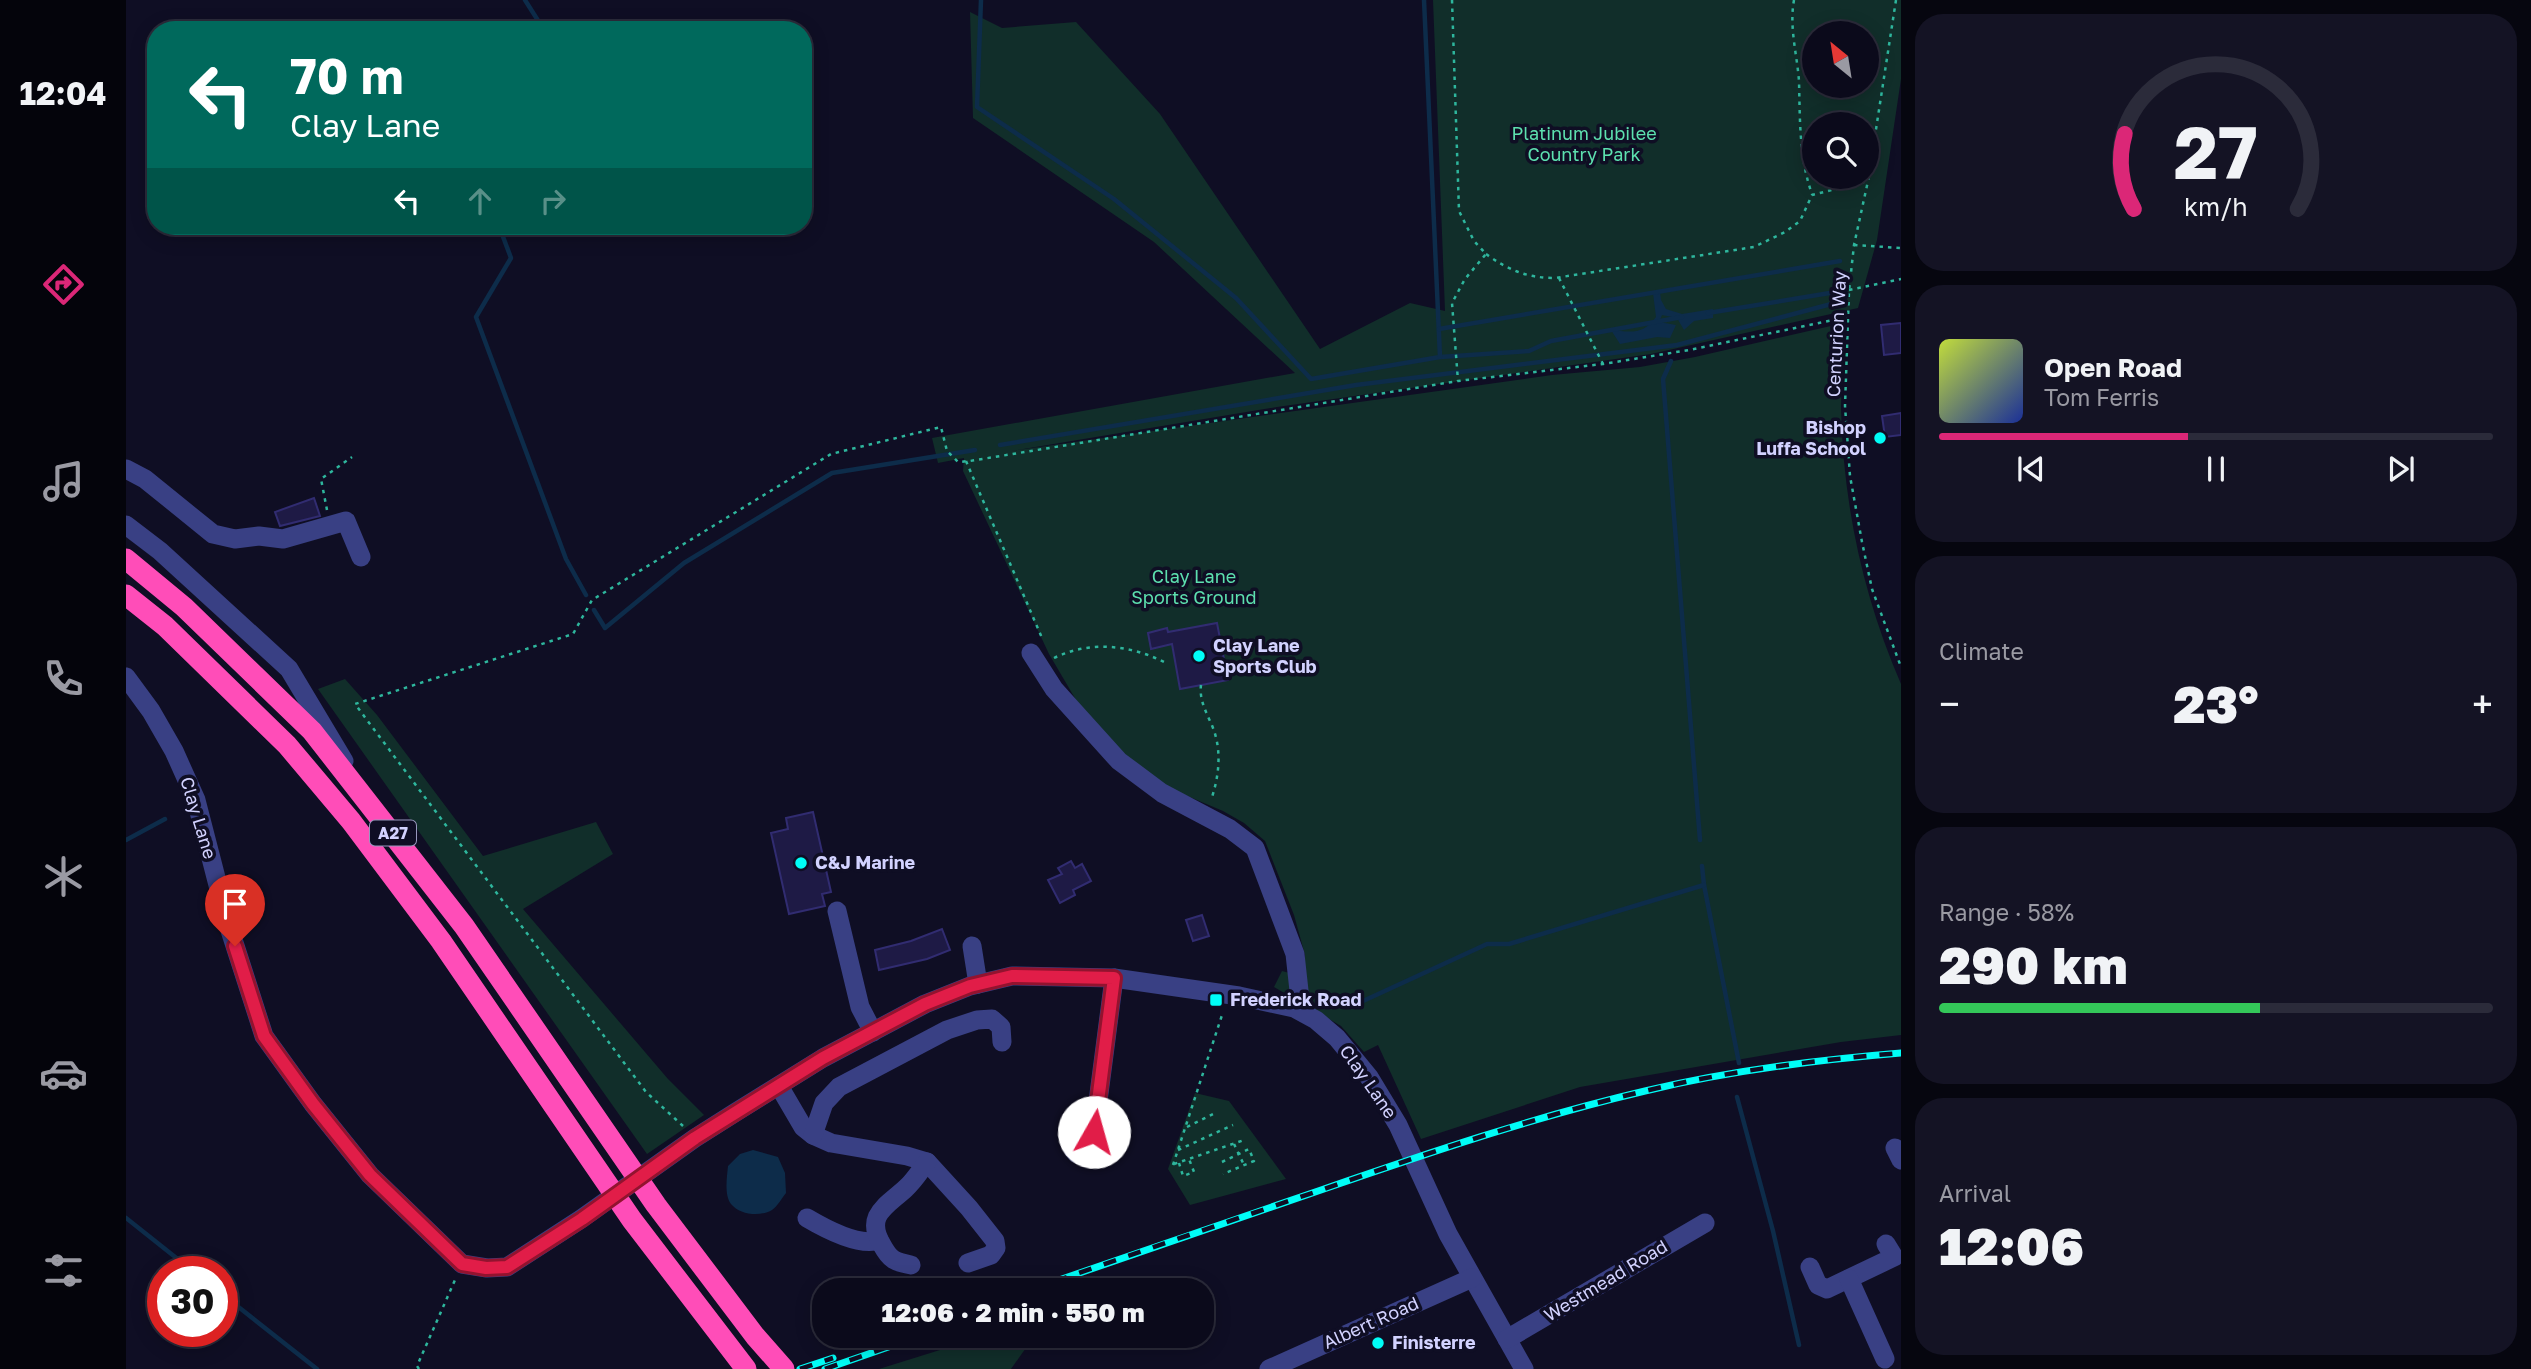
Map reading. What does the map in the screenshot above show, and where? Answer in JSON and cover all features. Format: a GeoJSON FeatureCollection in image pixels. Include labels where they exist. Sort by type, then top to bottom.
{"type":"FeatureCollection","features":[{"type":"Feature","properties":{"kind":"highway","name":"A27"},"geometry":{"type":"LineString","coordinates":[[126,559],[184,607],[312,731],[360,790],[464,926],[656,1205],[755,1336],[784,1369]]}},
{"type":"Feature","properties":{"kind":"highway","name":"A27"},"geometry":{"type":"LineString","coordinates":[[126,594],[165,626],[287,745],[352,821],[441,941],[632,1220],[740,1363]]}},
{"type":"Feature","properties":{"kind":"street"},"geometry":{"type":"LineString","coordinates":[[126,469],[145,479],[213,534],[235,539],[259,536],[283,539],[346,521],[361,557]]}},
{"type":"Feature","properties":{"kind":"street"},"geometry":{"type":"LineString","coordinates":[[126,525],[170,560],[289,669],[360,790]]}},
{"type":"Feature","properties":{"kind":"street"},"geometry":{"type":"LineString","coordinates":[[1041,649],[1054,689],[1119,761],[1162,793],[1243,836],[1255,848],[1295,954],[1301,1009]]}},
{"type":"Feature","properties":{"kind":"street","name":"Clay Lane"},"geometry":{"type":"LineString","coordinates":[[126,677],[151,711],[174,751],[196,800],[228,924],[264,1036],[313,1104],[370,1175],[462,1264],[486,1268],[507,1267],[582,1219],[695,1138],[823,1058],[925,1004],[978,984],[1012,976],[1114,978],[1239,996],[1301,1009],[1337,1038],[1369,1077],[1398,1125],[1448,1234],[1524,1369]]}},
{"type":"Feature","properties":{"kind":"street"},"geometry":{"type":"LineString","coordinates":[[837,911],[859,1007],[873,1032]]}},
{"type":"Feature","properties":{"kind":"street"},"geometry":{"type":"LineString","coordinates":[[972,946],[978,984]]}},
{"type":"Feature","properties":{"kind":"street"},"geometry":{"type":"LineString","coordinates":[[1094,1132],[1114,978]]}},
{"type":"Feature","properties":{"kind":"street"},"geometry":{"type":"LineString","coordinates":[[813,1135],[830,1094],[947,1030],[977,1020],[992,1019],[1001,1027],[1002,1042]]}},
{"type":"Feature","properties":{"kind":"street"},"geometry":{"type":"LineString","coordinates":[[779,1086],[803,1127],[813,1135],[843,1146],[907,1156],[927,1162],[995,1241],[996,1248],[991,1255],[968,1263]]}},
{"type":"Feature","properties":{"kind":"street"},"geometry":{"type":"LineString","coordinates":[[911,1265],[890,1259],[878,1240],[876,1224],[880,1210],[908,1186],[927,1162]]}},
{"type":"Feature","properties":{"kind":"street"},"geometry":{"type":"LineString","coordinates":[[807,1218],[827,1230],[870,1243],[878,1240]]}},
{"type":"Feature","properties":{"kind":"street","name":"Westmead Road"},"geometry":{"type":"LineString","coordinates":[[1507,1339],[1705,1223]]}},
{"type":"Feature","properties":{"kind":"street"},"geometry":{"type":"LineString","coordinates":[[1810,1268],[1818,1285],[1827,1289],[1894,1257],[1886,1244]]}},
{"type":"Feature","properties":{"kind":"street","name":"Albert Road"},"geometry":{"type":"LineString","coordinates":[[1269,1369],[1472,1278]]}},
{"type":"Feature","properties":{"kind":"street"},"geometry":{"type":"LineString","coordinates":[[1849,1279],[1888,1360]]}},
{"type":"Feature","properties":{"kind":"path"},"geometry":{"type":"LineString","coordinates":[[1452,0],[1459,211],[1474,242],[1486,254],[1505,268],[1536,278],[1559,278],[1754,247],[1785,232],[1800,221],[1812,195],[1800,129],[1793,29],[1794,0]]}},
{"type":"Feature","properties":{"kind":"path","name":"Centurion Way"},"geometry":{"type":"LineString","coordinates":[[1879,112],[1896,0]]}},
{"type":"Feature","properties":{"kind":"path"},"geometry":{"type":"LineString","coordinates":[[1812,195],[1836,189]]}},
{"type":"Feature","properties":{"kind":"path","name":"Centurion Way"},"geometry":{"type":"LineString","coordinates":[[1866,189],[1854,246],[1849,290],[1846,405],[1850,476],[1872,589],[1901,667]]}},
{"type":"Feature","properties":{"kind":"path"},"geometry":{"type":"LineString","coordinates":[[1854,246],[1901,248]]}},
{"type":"Feature","properties":{"kind":"path"},"geometry":{"type":"LineString","coordinates":[[1457,379],[1452,303],[1465,279],[1486,254]]}},
{"type":"Feature","properties":{"kind":"path"},"geometry":{"type":"LineString","coordinates":[[1559,278],[1603,364]]}},
{"type":"Feature","properties":{"kind":"path"},"geometry":{"type":"LineString","coordinates":[[1849,290],[1901,279]]}},
{"type":"Feature","properties":{"kind":"path"},"geometry":{"type":"LineString","coordinates":[[695,1138],[646,1092],[355,705],[573,634],[592,600],[831,454],[941,427],[947,451],[958,462],[966,461],[1457,379],[1603,364],[1689,350],[1848,317]]}},
{"type":"Feature","properties":{"kind":"path"},"geometry":{"type":"LineString","coordinates":[[332,526],[321,479],[352,457]]}},
{"type":"Feature","properties":{"kind":"path"},"geometry":{"type":"LineString","coordinates":[[966,461],[1041,649],[1052,660]]}},
{"type":"Feature","properties":{"kind":"path"},"geometry":{"type":"LineString","coordinates":[[1201,685],[1200,697],[1214,730],[1218,750],[1216,783],[1205,816]]}},
{"type":"Feature","properties":{"kind":"path"},"geometry":{"type":"LineString","coordinates":[[1239,996],[1226,1006],[1173,1165],[1244,1140]]}},
{"type":"Feature","properties":{"kind":"path"},"geometry":{"type":"LineString","coordinates":[[1185,1128],[1215,1114]]}},
{"type":"Feature","properties":{"kind":"path"},"geometry":{"type":"LineString","coordinates":[[1178,1150],[1233,1125]]}},
{"type":"Feature","properties":{"kind":"path"},"geometry":{"type":"LineString","coordinates":[[1234,1143],[1244,1165]]}},
{"type":"Feature","properties":{"kind":"path"},"geometry":{"type":"LineString","coordinates":[[1222,1162],[1249,1149],[1254,1161],[1223,1174]]}},
{"type":"Feature","properties":{"kind":"path"},"geometry":{"type":"LineString","coordinates":[[1179,1163],[1183,1176],[1194,1172],[1189,1159]]}},
{"type":"Feature","properties":{"kind":"path"},"geometry":{"type":"LineString","coordinates":[[419,1369],[417,1366],[462,1264]]}},
{"type":"Feature","properties":{"kind":"green space"},"geometry":{"type":"Polygon","coordinates":[[[1433,0],[1901,0],[1901,79],[1877,240],[1858,308],[1651,354],[1277,407],[1011,451],[1552,375],[1640,367],[1844,323],[1841,408],[1851,514],[1876,617],[1901,684],[1901,1035],[1841,1042],[1580,1087],[1421,1139],[1378,1045],[1364,1052],[1341,1026],[1274,987],[1282,971],[1304,977],[1305,955],[1294,915],[1265,841],[1244,823],[1223,811],[1166,787],[1119,753],[1079,705],[1049,654],[963,471],[964,458],[938,463],[932,438],[1295,373],[1154,242],[973,118],[970,12],[1002,28],[1076,22],[1160,114],[1320,349],[1410,303],[1445,311],[1433,0]]]}},
{"type":"Feature","properties":{"kind":"green space"},"geometry":{"type":"Polygon","coordinates":[[[345,679],[377,715],[483,856],[596,822],[613,854],[523,909],[668,1079],[704,1115],[647,1154],[318,689],[345,679]]]}},
{"type":"Feature","properties":{"kind":"green space"},"geometry":{"type":"Polygon","coordinates":[[[1195,1093],[1229,1101],[1286,1179],[1190,1205],[1168,1169],[1195,1093]]]}},
{"type":"Feature","properties":{"kind":"green space"},"geometry":{"type":"Polygon","coordinates":[[[946,1348],[1026,1348],[1011,1369],[879,1369],[946,1348]]]}},
{"type":"Feature","properties":{"kind":"water"},"geometry":{"type":"Polygon","coordinates":[[[1660,292],[1666,309],[1682,314],[1713,309],[1713,318],[1694,321],[1684,330],[1677,318],[1662,315],[1659,322],[1676,325],[1670,338],[1657,337],[1620,344],[1611,330],[1631,332],[1646,327],[1656,317],[1653,293],[1660,292]]]}},
{"type":"Feature","properties":{"kind":"water"},"geometry":{"type":"Polygon","coordinates":[[[753,1150],[778,1157],[785,1173],[786,1193],[774,1209],[762,1214],[745,1213],[735,1208],[727,1191],[728,1166],[740,1154],[753,1150]]]}},
{"type":"Feature","properties":{"kind":"building"},"geometry":{"type":"Polygon","coordinates":[[[1901,323],[1901,353],[1884,355],[1881,325],[1901,323]]]}},
{"type":"Feature","properties":{"kind":"building"},"geometry":{"type":"Polygon","coordinates":[[[1901,413],[1901,435],[1885,437],[1882,416],[1901,413]]]}},
{"type":"Feature","properties":{"kind":"building"},"geometry":{"type":"Polygon","coordinates":[[[314,498],[320,516],[280,526],[275,512],[314,498]]]}},
{"type":"Feature","properties":{"kind":"building","name":"Clay Lane Sports Club"},"geometry":{"type":"Polygon","coordinates":[[[1217,623],[1228,680],[1180,689],[1172,644],[1151,649],[1148,633],[1167,628],[1168,632],[1217,623]]]}},
{"type":"Feature","properties":{"kind":"building","name":"C&J Marine"},"geometry":{"type":"Polygon","coordinates":[[[813,812],[831,892],[822,894],[825,906],[789,914],[771,833],[788,829],[786,818],[813,812]]]}},
{"type":"Feature","properties":{"kind":"building"},"geometry":{"type":"Polygon","coordinates":[[[1071,861],[1075,868],[1082,864],[1091,881],[1073,890],[1075,895],[1060,903],[1048,880],[1062,874],[1058,868],[1071,861]]]}},
{"type":"Feature","properties":{"kind":"building"},"geometry":{"type":"Polygon","coordinates":[[[1202,915],[1209,936],[1193,941],[1186,920],[1202,915]]]}},
{"type":"Feature","properties":{"kind":"building"},"geometry":{"type":"Polygon","coordinates":[[[942,929],[950,950],[927,959],[879,970],[875,950],[911,941],[942,929]]]}},
{"type":"Feature","properties":{"kind":"waterway"},"geometry":{"type":"LineString","coordinates":[[525,0],[538,21]]}},
{"type":"Feature","properties":{"kind":"waterway"},"geometry":{"type":"LineString","coordinates":[[981,0],[977,107],[1114,199],[1236,298],[1311,379],[1440,357],[1529,351],[1551,341],[1682,317]]}},
{"type":"Feature","properties":{"kind":"waterway"},"geometry":{"type":"LineString","coordinates":[[1424,0],[1440,357]]}},
{"type":"Feature","properties":{"kind":"waterway"},"geometry":{"type":"LineString","coordinates":[[502,235],[511,258],[476,317],[566,559],[586,595]]}},
{"type":"Feature","properties":{"kind":"waterway"},"geometry":{"type":"LineString","coordinates":[[1439,329],[1840,261]]}},
{"type":"Feature","properties":{"kind":"waterway"},"geometry":{"type":"LineString","coordinates":[[1708,313],[1842,291]]}},
{"type":"Feature","properties":{"kind":"waterway"},"geometry":{"type":"LineString","coordinates":[[1000,445],[1356,385],[1677,345],[1835,303]]}},
{"type":"Feature","properties":{"kind":"waterway"},"geometry":{"type":"LineString","coordinates":[[1671,361],[1663,379],[1700,840]]}},
{"type":"Feature","properties":{"kind":"waterway"},"geometry":{"type":"LineString","coordinates":[[594,610],[605,628],[684,563],[832,473],[975,450]]}},
{"type":"Feature","properties":{"kind":"waterway"},"geometry":{"type":"LineString","coordinates":[[126,840],[165,819]]}},
{"type":"Feature","properties":{"kind":"waterway"},"geometry":{"type":"LineString","coordinates":[[1702,866],[1739,1063]]}},
{"type":"Feature","properties":{"kind":"waterway"},"geometry":{"type":"LineString","coordinates":[[1350,1007],[1487,944],[1509,944],[1704,885]]}},
{"type":"Feature","properties":{"kind":"waterway"},"geometry":{"type":"LineString","coordinates":[[1737,1097],[1773,1231],[1799,1345]]}},
{"type":"Feature","properties":{"kind":"waterway"},"geometry":{"type":"LineString","coordinates":[[126,1218],[174,1256]]}},
{"type":"Feature","properties":{"kind":"waterway"},"geometry":{"type":"LineString","coordinates":[[238,1307],[317,1369]]}},
{"type":"Feature","properties":{"kind":"railway"},"geometry":{"type":"LineString","coordinates":[[1065,1278],[1401,1163],[1563,1112],[1645,1091],[1740,1072],[1901,1053]]}},
{"type":"Feature","properties":{"kind":"railway"},"geometry":{"type":"LineString","coordinates":[[825,1369],[886,1348]]}},
{"type":"Feature","properties":{"kind":"railway"},"geometry":{"type":"LineString","coordinates":[[800,1369],[833,1358]]}},
{"type":"Feature","properties":{"kind":"place","name":"Bishop Luffa School"},"geometry":{"type":"Point","coordinates":[1880,438]}},
{"type":"Feature","properties":{"kind":"place","name":"Clay Lane Sports Club"},"geometry":{"type":"Point","coordinates":[1199,656]}},
{"type":"Feature","properties":{"kind":"place","name":"C&J Marine"},"geometry":{"type":"Point","coordinates":[801,863]}},
{"type":"Feature","properties":{"kind":"place","name":"Frederick Road"},"geometry":{"type":"Point","coordinates":[1216,1000]}},
{"type":"Feature","properties":{"kind":"place","name":"Finisterre"},"geometry":{"type":"Point","coordinates":[1378,1343]}},
{"type":"Feature","properties":{"kind":"route"},"geometry":{"type":"LineString","coordinates":[[235,946],[264,1036],[313,1104],[370,1175],[462,1264],[486,1268],[507,1267],[582,1219],[695,1138],[823,1058],[925,1004],[970,986],[1012,976],[1114,978],[1094,1132]]}},
{"type":"Feature","properties":{"kind":"park label","name":"Platinum Jubilee Country Park"},"geometry":{"type":"Point","coordinates":[1584,144]}},
{"type":"Feature","properties":{"kind":"park label","name":"Clay Lane Sports Ground"},"geometry":{"type":"Point","coordinates":[1194,587]}}]}
